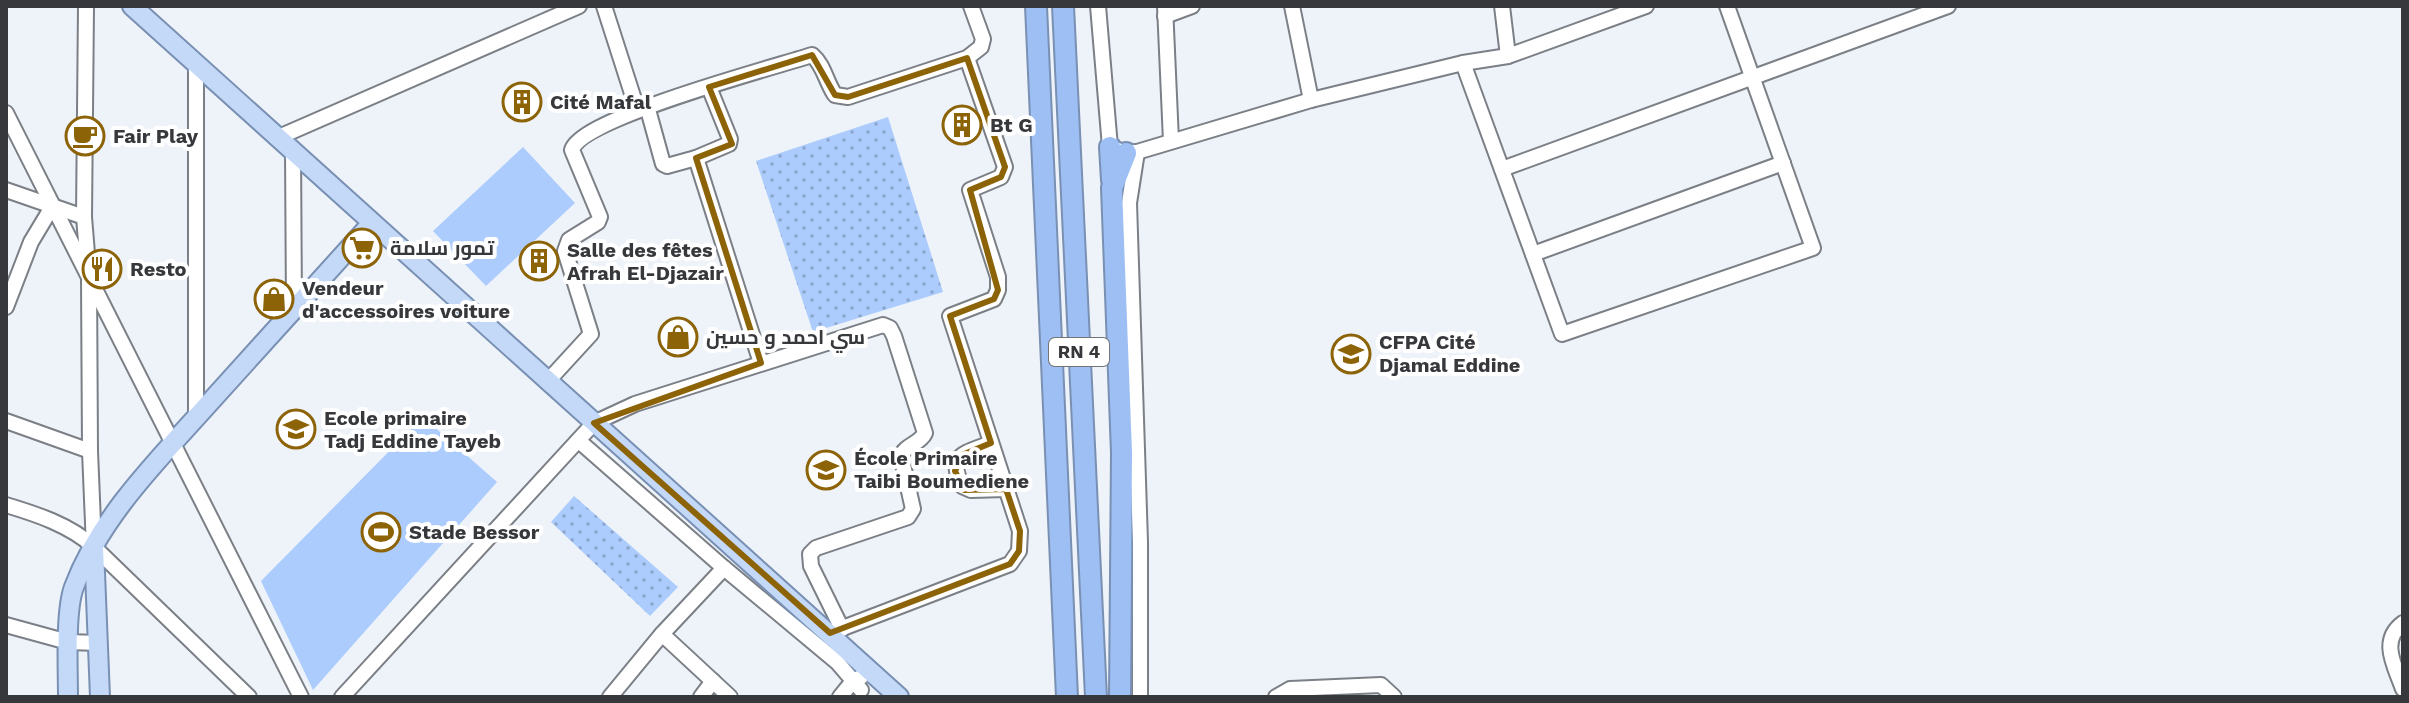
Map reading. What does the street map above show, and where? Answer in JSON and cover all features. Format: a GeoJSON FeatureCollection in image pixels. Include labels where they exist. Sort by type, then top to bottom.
{"type":"FeatureCollection","features":[{"type":"Feature","properties":{"kind":"highway","name":"RN 4"},"geometry":{"type":"LineString","coordinates":[[1036,6],[1067,697]]}},
{"type":"Feature","properties":{"kind":"highway","name":"RN 4"},"geometry":{"type":"LineString","coordinates":[[1063,6],[1096,697]]}},
{"type":"Feature","properties":{"kind":"highway"},"geometry":{"type":"LineString","coordinates":[[1120,697],[1122,453],[1112,188],[1124,150]]}},
{"type":"Feature","properties":{"kind":"main road"},"geometry":{"type":"LineString","coordinates":[[132,6],[547,382],[836,631],[861,683],[899,697]]}},
{"type":"Feature","properties":{"kind":"main road"},"geometry":{"type":"LineString","coordinates":[[68,697],[68,642],[73,590],[94,547],[172,441],[371,224]]}},
{"type":"Feature","properties":{"kind":"main road"},"geometry":{"type":"LineString","coordinates":[[94,547],[100,697]]}},
{"type":"Feature","properties":{"kind":"street"},"geometry":{"type":"LineString","coordinates":[[86,6],[84,217],[89,278],[94,547]]}},
{"type":"Feature","properties":{"kind":"street"},"geometry":{"type":"LineString","coordinates":[[294,309],[286,144],[579,6]]}},
{"type":"Feature","properties":{"kind":"street"},"geometry":{"type":"LineString","coordinates":[[604,6],[663,164],[667,166],[696,158],[729,144],[730,139],[709,87]]}},
{"type":"Feature","properties":{"kind":"street"},"geometry":{"type":"LineString","coordinates":[[547,382],[591,334],[565,251],[569,240],[598,222],[600,217],[572,150],[573,145],[642,108],[812,55],[820,62],[835,95],[848,97],[967,58],[981,47],[983,39],[971,6]]}},
{"type":"Feature","properties":{"kind":"street"},"geometry":{"type":"LineString","coordinates":[[1098,6],[1124,150],[1129,203],[1140,542],[1140,697]]}},
{"type":"Feature","properties":{"kind":"street"},"geometry":{"type":"LineString","coordinates":[[1171,141],[1165,11],[1192,6]]}},
{"type":"Feature","properties":{"kind":"street"},"geometry":{"type":"LineString","coordinates":[[1292,6],[1311,100]]}},
{"type":"Feature","properties":{"kind":"street"},"geometry":{"type":"LineString","coordinates":[[1502,6],[1508,56]]}},
{"type":"Feature","properties":{"kind":"street"},"geometry":{"type":"LineString","coordinates":[[1124,150],[1171,141],[1311,100],[1463,63],[1508,56],[1646,6]]}},
{"type":"Feature","properties":{"kind":"street"},"geometry":{"type":"LineString","coordinates":[[1463,63],[1562,334],[1813,248],[1727,6]]}},
{"type":"Feature","properties":{"kind":"street"},"geometry":{"type":"LineString","coordinates":[[1502,169],[1948,6]]}},
{"type":"Feature","properties":{"kind":"street"},"geometry":{"type":"LineString","coordinates":[[342,697],[594,423],[635,404],[883,325],[890,328],[894,336],[923,426],[923,437],[903,451],[901,456],[913,509],[908,517],[816,548],[810,554],[811,566],[836,631],[1010,564],[1019,551],[1020,531],[950,316],[994,299],[998,290],[998,277],[970,190],[1001,177],[1005,167],[967,58]]}},
{"type":"Feature","properties":{"kind":"street"},"geometry":{"type":"LineString","coordinates":[[196,66],[196,418]]}},
{"type":"Feature","properties":{"kind":"street"},"geometry":{"type":"LineString","coordinates":[[6,113],[301,697]]}},
{"type":"Feature","properties":{"kind":"street"},"geometry":{"type":"LineString","coordinates":[[696,158],[761,363]]}},
{"type":"Feature","properties":{"kind":"street"},"geometry":{"type":"LineString","coordinates":[[1533,254],[1783,163]]}},
{"type":"Feature","properties":{"kind":"street"},"geometry":{"type":"LineString","coordinates":[[6,190],[84,217]]}},
{"type":"Feature","properties":{"kind":"street"},"geometry":{"type":"LineString","coordinates":[[6,307],[31,242],[52,207]]}},
{"type":"Feature","properties":{"kind":"street"},"geometry":{"type":"LineString","coordinates":[[6,421],[90,451]]}},
{"type":"Feature","properties":{"kind":"street"},"geometry":{"type":"LineString","coordinates":[[579,441],[861,683],[840,697]]}},
{"type":"Feature","properties":{"kind":"street"},"geometry":{"type":"LineString","coordinates":[[991,443],[962,455],[956,462],[955,471],[962,486],[971,490],[1006,489]]}},
{"type":"Feature","properties":{"kind":"street"},"geometry":{"type":"LineString","coordinates":[[6,505],[77,533],[249,697]]}},
{"type":"Feature","properties":{"kind":"street"},"geometry":{"type":"LineString","coordinates":[[610,697],[662,634],[724,568]]}},
{"type":"Feature","properties":{"kind":"street"},"geometry":{"type":"LineString","coordinates":[[2403,623],[2391,634],[2388,642],[2403,689]]}},
{"type":"Feature","properties":{"kind":"street"},"geometry":{"type":"LineString","coordinates":[[6,625],[68,642],[98,643]]}},
{"type":"Feature","properties":{"kind":"street"},"geometry":{"type":"LineString","coordinates":[[662,634],[730,697]]}},
{"type":"Feature","properties":{"kind":"street"},"geometry":{"type":"LineString","coordinates":[[701,697],[713,681]]}},
{"type":"Feature","properties":{"kind":"street"},"geometry":{"type":"LineString","coordinates":[[1276,697],[1290,689],[1381,685],[1394,697]]}},
{"type":"Feature","properties":{"kind":"highlighted area"},"geometry":{"type":"Polygon","coordinates":[[[812,55],[835,95],[848,97],[967,58],[1005,167],[1001,177],[970,190],[998,290],[994,299],[950,316],[991,443],[962,455],[955,471],[964,490],[1006,489],[1020,531],[1019,551],[1010,564],[830,633],[594,423],[761,363],[696,158],[732,144],[709,87],[812,55]]]}},
{"type":"Feature","properties":{"kind":"shaded area"},"geometry":{"type":"Polygon","coordinates":[[[888,117],[943,292],[813,332],[756,161],[888,117]]]}},
{"type":"Feature","properties":{"kind":"shaded area"},"geometry":{"type":"Polygon","coordinates":[[[523,147],[575,203],[486,286],[433,231],[523,147]]]}},
{"type":"Feature","properties":{"kind":"shaded area","name":"Stade Bessor"},"geometry":{"type":"Polygon","coordinates":[[[423,417],[497,482],[313,690],[261,581],[423,417]]]}},
{"type":"Feature","properties":{"kind":"shaded area"},"geometry":{"type":"Polygon","coordinates":[[[574,496],[678,587],[650,616],[551,522],[574,496]]]}},
{"type":"Feature","properties":{"kind":"place","name":"Cité Mafal"},"geometry":{"type":"Point","coordinates":[522,102]}},
{"type":"Feature","properties":{"kind":"place","name":"Bt G"},"geometry":{"type":"Point","coordinates":[962,125]}},
{"type":"Feature","properties":{"kind":"place","name":"Fair Play"},"geometry":{"type":"Point","coordinates":[85,136]}},
{"type":"Feature","properties":{"kind":"place","name":"تمور سلامة"},"geometry":{"type":"Point","coordinates":[362,248]}},
{"type":"Feature","properties":{"kind":"place","name":"Salle des fêtes Afrah El-Djazair"},"geometry":{"type":"Point","coordinates":[539,261]}},
{"type":"Feature","properties":{"kind":"place","name":"Resto"},"geometry":{"type":"Point","coordinates":[102,269]}},
{"type":"Feature","properties":{"kind":"place","name":"Vendeur d'accessoires voiture"},"geometry":{"type":"Point","coordinates":[274,299]}},
{"type":"Feature","properties":{"kind":"place","name":"سي احمد و حسين"},"geometry":{"type":"Point","coordinates":[678,337]}},
{"type":"Feature","properties":{"kind":"place","name":"CFPA Cité Djamal Eddine"},"geometry":{"type":"Point","coordinates":[1351,354]}},
{"type":"Feature","properties":{"kind":"place","name":"Ecole primaire Tadj Eddine Tayeb"},"geometry":{"type":"Point","coordinates":[296,429]}},
{"type":"Feature","properties":{"kind":"place","name":"École Primaire Taibi Boumediene"},"geometry":{"type":"Point","coordinates":[826,470]}},
{"type":"Feature","properties":{"kind":"place","name":"Stade Bessor"},"geometry":{"type":"Point","coordinates":[381,532]}}]}
